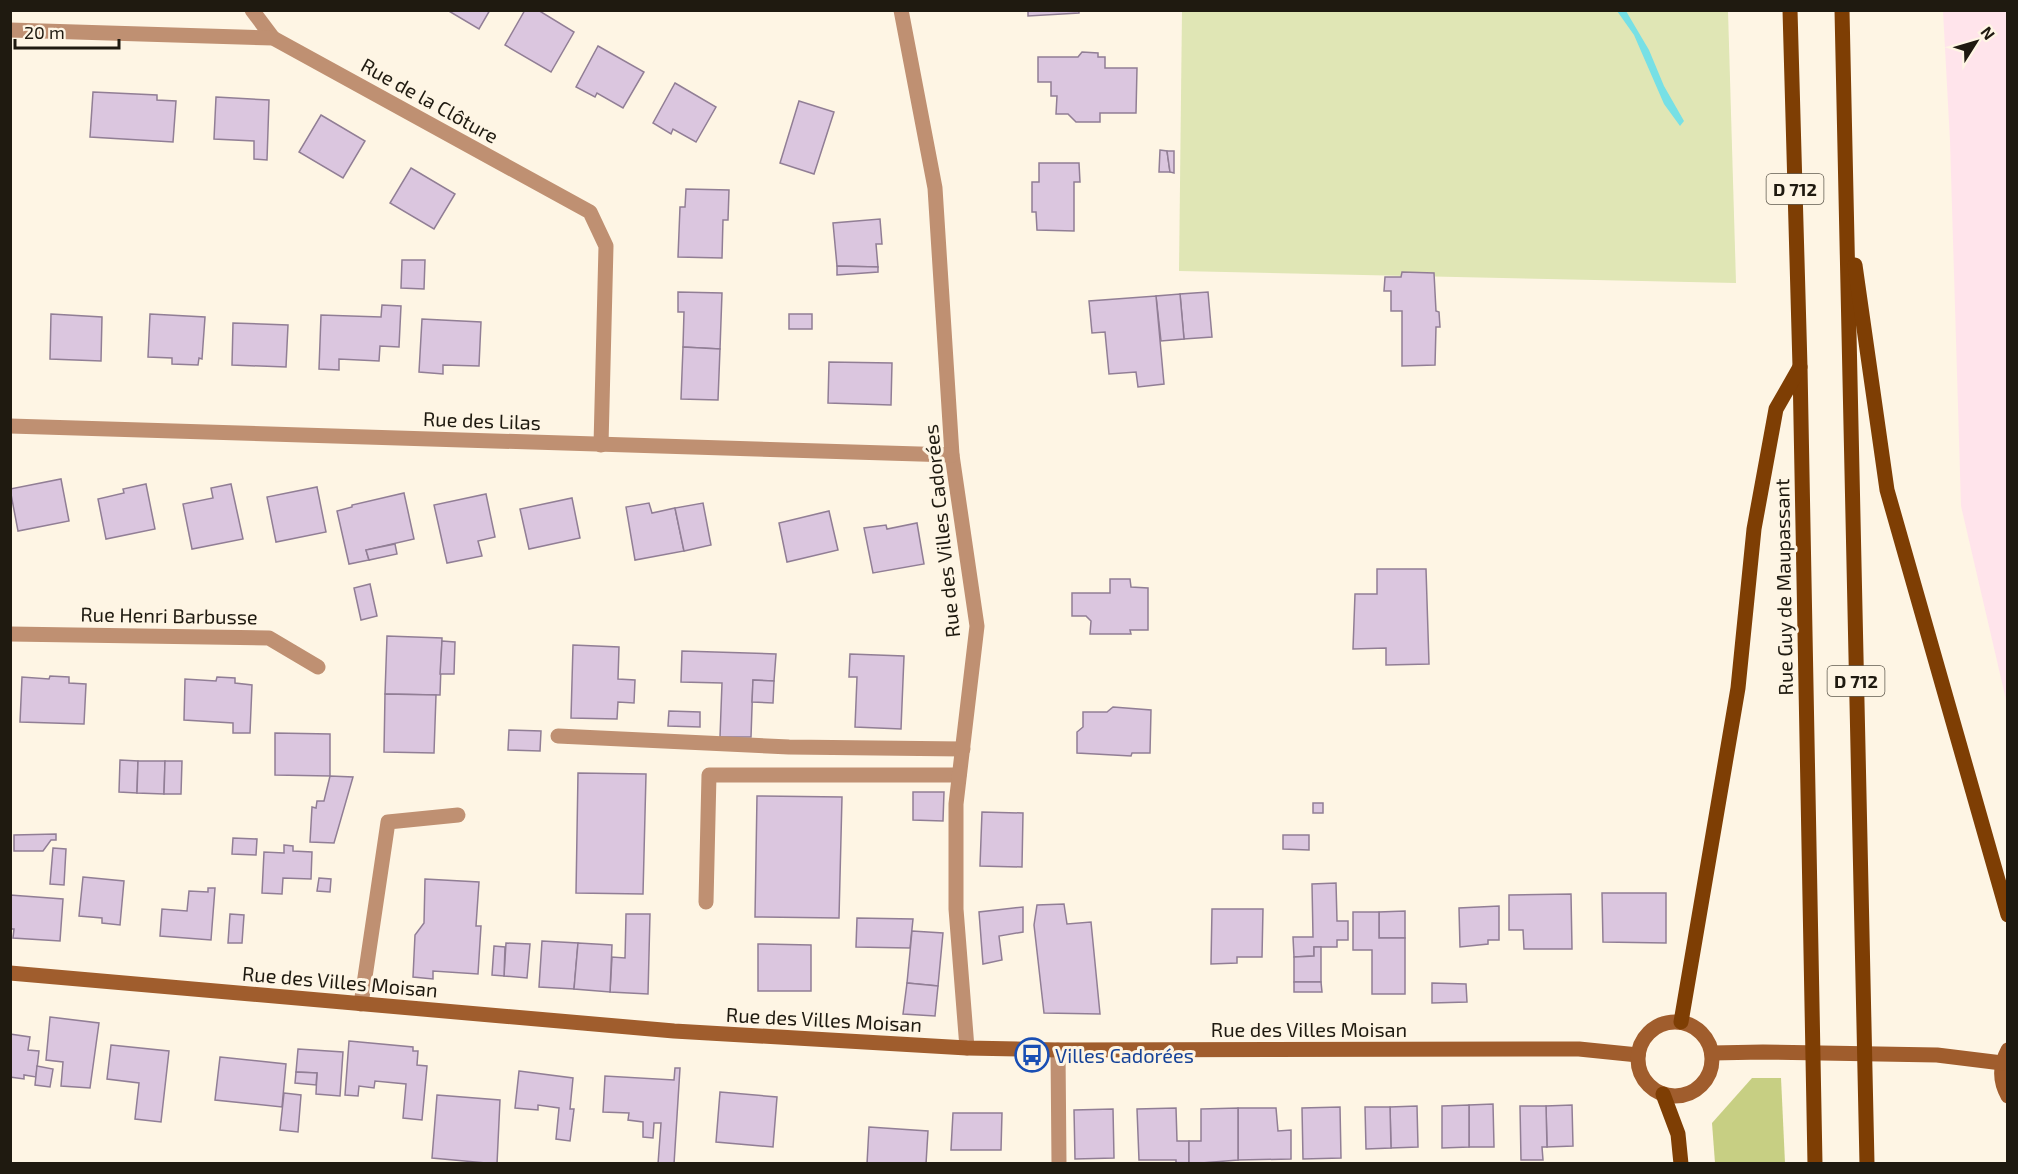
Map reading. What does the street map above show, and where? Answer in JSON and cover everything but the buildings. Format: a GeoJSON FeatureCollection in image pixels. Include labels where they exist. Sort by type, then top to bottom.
{"type":"FeatureCollection","features":[{"type":"Feature","properties":{"kind":"main road","name":"Rue Guy de Maupassant"},"geometry":{"type":"LineString","coordinates":[[1790,10],[1800,367],[1815,1164]]}},
{"type":"Feature","properties":{"kind":"main road","name":"D 712"},"geometry":{"type":"LineString","coordinates":[[1842,10],[1867,1164]]}},
{"type":"Feature","properties":{"kind":"main road"},"geometry":{"type":"LineString","coordinates":[[1845,198],[1887,490],[2007,915]]}},
{"type":"Feature","properties":{"kind":"main road"},"geometry":{"type":"LineString","coordinates":[[1681,1022],[1738,688],[1754,529],[1776,409],[1800,367]]}},
{"type":"Feature","properties":{"kind":"main road","name":"Rue des Villes Moisan"},"geometry":{"type":"LineString","coordinates":[[10,973],[674,1031],[967,1048],[1058,1050],[1579,1049],[1638,1055]]}},
{"type":"Feature","properties":{"kind":"main road"},"geometry":{"type":"LineString","coordinates":[[1669,1022],[1681,1022],[1702,1033],[1712,1053],[1712,1066],[1707,1078],[1699,1087],[1682,1095],[1663,1094],[1653,1088],[1644,1079],[1639,1067],[1638,1055],[1641,1043],[1648,1033],[1669,1022]]}},
{"type":"Feature","properties":{"kind":"main road"},"geometry":{"type":"LineString","coordinates":[[1712,1053],[2005,1056],[2001,1076],[2007,1095]]}},
{"type":"Feature","properties":{"kind":"main road"},"geometry":{"type":"LineString","coordinates":[[1663,1094],[1678,1134],[1681,1164]]}},
{"type":"Feature","properties":{"kind":"street"},"geometry":{"type":"LineString","coordinates":[[252,10],[273,38]]}},
{"type":"Feature","properties":{"kind":"street","name":"Rue des Villes Cadorées"},"geometry":{"type":"LineString","coordinates":[[901,10],[935,188],[952,455],[977,626],[956,804],[956,909],[967,1048]]}},
{"type":"Feature","properties":{"kind":"street","name":"Rue de la Clôture"},"geometry":{"type":"LineString","coordinates":[[10,30],[273,38],[590,212],[606,246],[601,445]]}},
{"type":"Feature","properties":{"kind":"street","name":"Rue des Lilas"},"geometry":{"type":"LineString","coordinates":[[10,426],[952,455]]}},
{"type":"Feature","properties":{"kind":"street","name":"Rue Henri Barbusse"},"geometry":{"type":"LineString","coordinates":[[10,634],[269,638],[318,667]]}},
{"type":"Feature","properties":{"kind":"street"},"geometry":{"type":"LineString","coordinates":[[558,736],[789,747],[963,749]]}},
{"type":"Feature","properties":{"kind":"street"},"geometry":{"type":"LineString","coordinates":[[706,902],[709,775],[959,775]]}},
{"type":"Feature","properties":{"kind":"street"},"geometry":{"type":"LineString","coordinates":[[362,1004],[388,822],[458,815]]}},
{"type":"Feature","properties":{"kind":"street"},"geometry":{"type":"LineString","coordinates":[[1058,1050],[1059,1164]]}},
{"type":"Feature","properties":{"kind":"shaded area"},"geometry":{"type":"Polygon","coordinates":[[[1943,11],[2007,11],[2007,704],[1961,506],[1950,141],[1943,11]]]}},
{"type":"Feature","properties":{"kind":"green space"},"geometry":{"type":"Polygon","coordinates":[[[1182,11],[1728,11],[1736,283],[1179,271],[1182,11]]]}},
{"type":"Feature","properties":{"kind":"green space"},"geometry":{"type":"Polygon","coordinates":[[[1752,1078],[1781,1078],[1785,1163],[1715,1163],[1712,1123],[1752,1078]]]}},
{"type":"Feature","properties":{"kind":"water"},"geometry":{"type":"Polygon","coordinates":[[[1617,11],[1626,11],[1649,50],[1664,86],[1684,121],[1680,126],[1664,104],[1634,35],[1617,11]]]}},
{"type":"Feature","properties":{"kind":"place","name":"Villes Cadorées"},"geometry":{"type":"Point","coordinates":[1032,1055]}}]}
